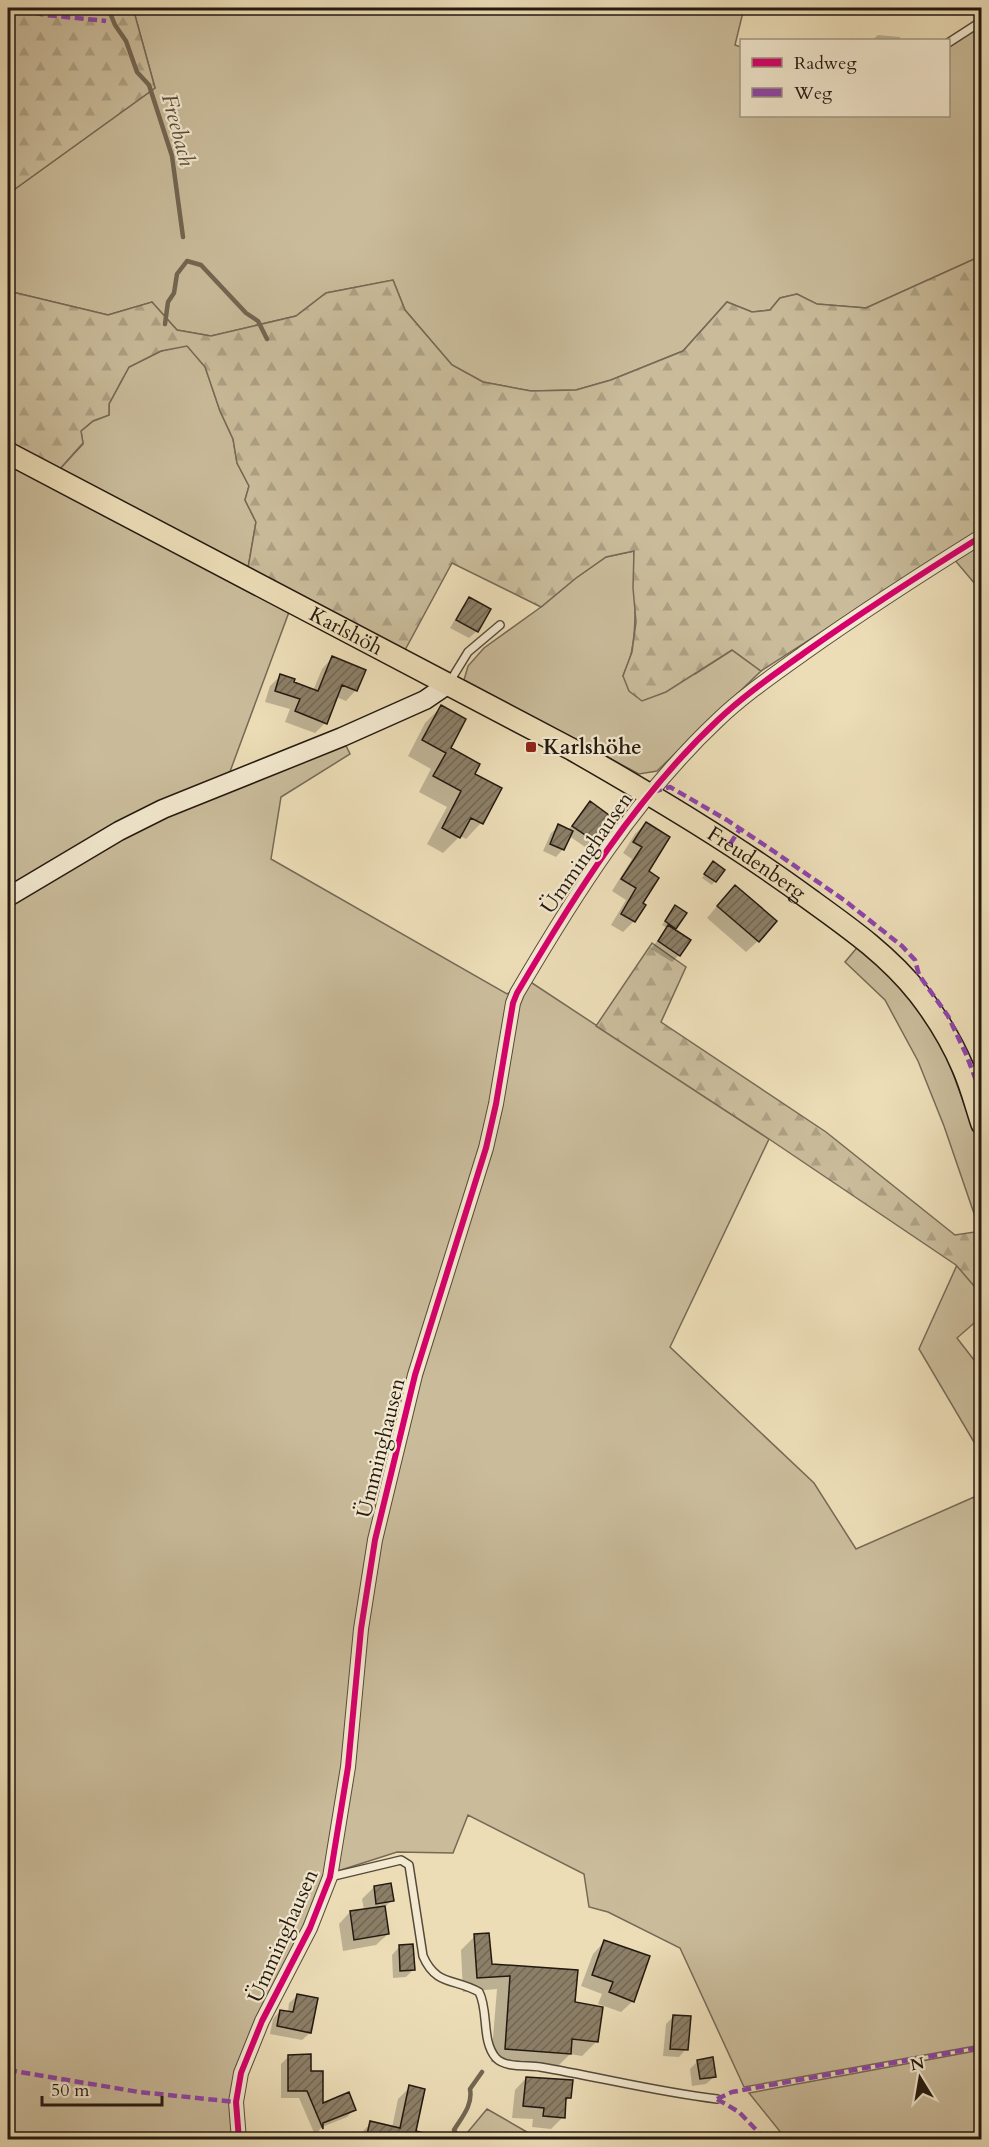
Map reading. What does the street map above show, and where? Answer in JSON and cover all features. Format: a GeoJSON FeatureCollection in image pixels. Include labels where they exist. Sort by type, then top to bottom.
{"type":"FeatureCollection","features":[{"type":"Feature","properties":{"kind":"main road","name":"Karlshöh"},"geometry":{"type":"LineString","coordinates":[[8,453],[447,685]]}},
{"type":"Feature","properties":{"kind":"main road","name":"Freudenberg"},"geometry":{"type":"LineString","coordinates":[[447,685],[573,750],[649,793],[798,890],[888,959],[919,994],[940,1026],[963,1068],[981,1124]]}},
{"type":"Feature","properties":{"kind":"main road"},"geometry":{"type":"LineString","coordinates":[[8,897],[119,831],[174,805],[342,737],[425,700],[447,685]]}},
{"type":"Feature","properties":{"kind":"street","name":"Ümminghausen"},"geometry":{"type":"LineString","coordinates":[[239,2139],[236,2102],[241,2073],[262,2021],[310,1928],[330,1877],[348,1767],[361,1629],[375,1540],[415,1375],[486,1148],[513,1003],[561,918],[649,793],[718,719],[779,671],[857,615],[981,536]]}},
{"type":"Feature","properties":{"kind":"lane"},"geometry":{"type":"LineString","coordinates":[[950,42],[981,21]]}},
{"type":"Feature","properties":{"kind":"lane"},"geometry":{"type":"LineString","coordinates":[[447,685],[468,652],[500,625]]}},
{"type":"Feature","properties":{"kind":"lane"},"geometry":{"type":"LineString","coordinates":[[330,1877],[401,1860],[409,1865],[423,1956],[429,1969],[438,1977],[479,1992],[484,2001],[490,2045],[497,2060],[663,2092],[717,2099]]}},
{"type":"Feature","properties":{"kind":"green space"},"geometry":{"type":"Polygon","coordinates":[[[8,8],[133,8],[155,88],[8,194],[8,8]]]}},
{"type":"Feature","properties":{"kind":"green space"},"geometry":{"type":"Polygon","coordinates":[[[133,8],[744,8],[735,45],[740,47],[740,117],[950,117],[950,45],[981,23],[981,256],[866,308],[816,304],[797,294],[780,298],[770,310],[752,312],[727,302],[683,351],[611,380],[576,390],[531,391],[483,382],[452,365],[405,310],[393,280],[326,293],[296,316],[211,336],[177,330],[152,302],[108,315],[8,291],[8,194],[155,88],[133,8]]]}},
{"type":"Feature","properties":{"kind":"green space"},"geometry":{"type":"Polygon","coordinates":[[[981,256],[981,529],[761,671],[732,650],[666,692],[642,701],[629,691],[623,676],[632,652],[636,622],[633,588],[634,551],[606,557],[541,607],[452,563],[405,650],[248,568],[256,522],[245,500],[249,486],[237,463],[233,439],[220,411],[205,367],[187,346],[161,351],[129,367],[109,404],[109,415],[93,421],[81,431],[83,443],[58,471],[8,445],[8,291],[108,315],[152,302],[177,330],[211,336],[296,316],[326,293],[393,280],[405,310],[452,365],[483,382],[531,391],[576,390],[611,380],[683,351],[727,302],[752,312],[770,310],[780,298],[797,294],[817,304],[866,308],[981,256]]]}},
{"type":"Feature","properties":{"kind":"green space"},"geometry":{"type":"Polygon","coordinates":[[[187,345],[205,366],[220,411],[233,439],[237,463],[249,486],[245,500],[256,522],[248,568],[58,471],[83,444],[81,431],[93,421],[109,415],[109,404],[129,367],[161,351],[187,345]]]}},
{"type":"Feature","properties":{"kind":"green space"},"geometry":{"type":"Polygon","coordinates":[[[8,465],[289,612],[228,777],[8,893],[8,465]]]}},
{"type":"Feature","properties":{"kind":"green space"},"geometry":{"type":"Polygon","coordinates":[[[981,540],[981,591],[953,558],[981,540]]]}},
{"type":"Feature","properties":{"kind":"green space"},"geometry":{"type":"Polygon","coordinates":[[[634,551],[634,637],[631,656],[623,676],[695,674],[732,650],[761,671],[657,771],[639,774],[464,680],[468,666],[484,648],[541,607],[576,578],[606,557],[634,551]]]}},
{"type":"Feature","properties":{"kind":"green space"},"geometry":{"type":"Polygon","coordinates":[[[342,737],[350,754],[281,797],[271,859],[507,994],[529,981],[769,1139],[670,1347],[814,1483],[856,1549],[981,1494],[981,2045],[744,2087],[680,1948],[608,1912],[589,1907],[584,1874],[468,1815],[453,1853],[397,1852],[335,1872],[330,1877],[241,2073],[239,2139],[8,2140],[8,897],[83,851],[342,737]]]}},
{"type":"Feature","properties":{"kind":"green space"},"geometry":{"type":"Polygon","coordinates":[[[652,943],[686,967],[661,1022],[826,1132],[955,1235],[981,1231],[981,1294],[956,1265],[596,1026],[652,943]]]}},
{"type":"Feature","properties":{"kind":"green space"},"geometry":{"type":"Polygon","coordinates":[[[860,944],[890,972],[932,1028],[948,1060],[981,1150],[981,1231],[918,1061],[885,1000],[845,962],[860,944]]]}},
{"type":"Feature","properties":{"kind":"green space"},"geometry":{"type":"Polygon","coordinates":[[[957,1265],[981,1294],[981,1317],[957,1338],[981,1369],[981,1454],[919,1349],[957,1265]]]}},
{"type":"Feature","properties":{"kind":"green space"},"geometry":{"type":"Polygon","coordinates":[[[981,2050],[981,2139],[786,2139],[749,2093],[981,2050]]]}},
{"type":"Feature","properties":{"kind":"green space"},"geometry":{"type":"Polygon","coordinates":[[[487,2109],[527,2132],[528,2139],[462,2139],[487,2109]]]}},
{"type":"Feature","properties":{"kind":"building"},"geometry":{"type":"Polygon","coordinates":[[[469,597],[491,609],[478,632],[456,620],[469,597]]]}},
{"type":"Feature","properties":{"kind":"building"},"geometry":{"type":"Polygon","coordinates":[[[332,656],[366,670],[357,691],[342,685],[327,724],[295,711],[300,699],[275,691],[280,674],[318,691],[332,656]]]}},
{"type":"Feature","properties":{"kind":"building"},"geometry":{"type":"Polygon","coordinates":[[[441,705],[466,719],[451,748],[480,764],[475,774],[502,788],[483,824],[471,818],[460,838],[442,828],[461,791],[433,776],[446,753],[422,740],[441,705]]]}},
{"type":"Feature","properties":{"kind":"building"},"geometry":{"type":"Polygon","coordinates":[[[590,801],[617,821],[600,845],[572,826],[590,801]]]}},
{"type":"Feature","properties":{"kind":"building"},"geometry":{"type":"Polygon","coordinates":[[[646,822],[670,837],[649,871],[659,878],[643,903],[646,905],[635,922],[621,914],[636,888],[621,879],[642,847],[633,842],[646,822]]]}},
{"type":"Feature","properties":{"kind":"building"},"geometry":{"type":"Polygon","coordinates":[[[558,824],[573,831],[564,850],[550,844],[558,824]]]}},
{"type":"Feature","properties":{"kind":"building"},"geometry":{"type":"Polygon","coordinates":[[[713,861],[725,870],[716,882],[704,874],[713,861]]]}},
{"type":"Feature","properties":{"kind":"building"},"geometry":{"type":"Polygon","coordinates":[[[735,885],[777,921],[759,942],[717,906],[735,885]]]}},
{"type":"Feature","properties":{"kind":"building"},"geometry":{"type":"Polygon","coordinates":[[[675,905],[687,913],[676,929],[665,921],[675,905]]]}},
{"type":"Feature","properties":{"kind":"building"},"geometry":{"type":"Polygon","coordinates":[[[668,925],[691,940],[680,956],[658,941],[668,925]]]}},
{"type":"Feature","properties":{"kind":"building"},"geometry":{"type":"Polygon","coordinates":[[[391,1883],[394,1901],[376,1904],[374,1886],[391,1883]]]}},
{"type":"Feature","properties":{"kind":"building"},"geometry":{"type":"Polygon","coordinates":[[[385,1906],[389,1934],[354,1940],[350,1911],[385,1906]]]}},
{"type":"Feature","properties":{"kind":"building"},"geometry":{"type":"Polygon","coordinates":[[[489,1933],[492,1964],[578,1970],[575,2002],[603,2007],[598,2042],[572,2039],[571,2054],[505,2049],[510,1976],[477,1978],[474,1934],[489,1933]]]}},
{"type":"Feature","properties":{"kind":"building"},"geometry":{"type":"Polygon","coordinates":[[[604,1940],[650,1956],[634,2002],[609,1992],[613,1982],[592,1975],[604,1940]]]}},
{"type":"Feature","properties":{"kind":"building"},"geometry":{"type":"Polygon","coordinates":[[[413,1944],[415,1970],[400,1971],[399,1945],[413,1944]]]}},
{"type":"Feature","properties":{"kind":"building"},"geometry":{"type":"Polygon","coordinates":[[[297,1994],[318,1998],[311,2033],[277,2026],[280,2010],[293,2012],[297,1994]]]}},
{"type":"Feature","properties":{"kind":"building"},"geometry":{"type":"Polygon","coordinates":[[[673,2015],[691,2016],[688,2050],[670,2049],[673,2015]]]}},
{"type":"Feature","properties":{"kind":"building"},"geometry":{"type":"Polygon","coordinates":[[[311,2054],[311,2071],[323,2071],[323,2103],[349,2092],[356,2110],[323,2123],[323,2129],[307,2091],[288,2091],[288,2055],[311,2054]]]}},
{"type":"Feature","properties":{"kind":"building"},"geometry":{"type":"Polygon","coordinates":[[[713,2057],[716,2077],[700,2079],[697,2060],[713,2057]]]}},
{"type":"Feature","properties":{"kind":"building"},"geometry":{"type":"Polygon","coordinates":[[[526,2077],[573,2080],[571,2098],[566,2098],[565,2118],[543,2116],[544,2108],[523,2106],[526,2077]]]}},
{"type":"Feature","properties":{"kind":"building"},"geometry":{"type":"Polygon","coordinates":[[[409,2085],[425,2089],[416,2131],[428,2134],[428,2139],[366,2139],[370,2121],[400,2128],[409,2085]]]}},
{"type":"Feature","properties":{"kind":"waterway","name":"Freebach"},"geometry":{"type":"LineString","coordinates":[[108,8],[115,25],[126,41],[137,72],[149,85],[172,156],[183,237]]}},
{"type":"Feature","properties":{"kind":"waterway"},"geometry":{"type":"LineString","coordinates":[[165,324],[168,302],[174,293],[177,274],[187,261],[201,265],[246,313],[258,321],[267,339]]}},
{"type":"Feature","properties":{"kind":"waterway"},"geometry":{"type":"LineString","coordinates":[[460,2140],[454,2130],[468,2106],[470,2089],[482,2072]]}},
{"type":"Feature","properties":{"kind":"marked path"},"geometry":{"type":"LineString","coordinates":[[8,8],[46,15],[106,21]]}},
{"type":"Feature","properties":{"kind":"marked path"},"geometry":{"type":"LineString","coordinates":[[963,8],[982,8]]}},
{"type":"Feature","properties":{"kind":"marked path"},"geometry":{"type":"LineString","coordinates":[[653,792],[670,787],[727,820],[844,900],[902,946],[915,960],[919,975],[948,1016],[982,1096]]}},
{"type":"Feature","properties":{"kind":"marked path"},"geometry":{"type":"LineString","coordinates":[[730,844],[740,829]]}},
{"type":"Feature","properties":{"kind":"marked path"},"geometry":{"type":"LineString","coordinates":[[717,2099],[732,2092],[982,2047]]}},
{"type":"Feature","properties":{"kind":"marked path"},"geometry":{"type":"LineString","coordinates":[[8,2070],[139,2092],[236,2102]]}},
{"type":"Feature","properties":{"kind":"marked path"},"geometry":{"type":"LineString","coordinates":[[717,2099],[739,2112],[766,2140]]}},
{"type":"Feature","properties":{"kind":"cycle path"},"geometry":{"type":"LineString","coordinates":[[239,2140],[236,2102],[241,2073],[262,2021],[310,1928],[330,1877],[348,1767],[361,1629],[375,1540],[415,1375],[486,1148],[513,1003],[517,993],[561,920],[633,815],[688,750],[718,720],[760,685],[826,638],[982,536]]}},
{"type":"Feature","properties":{"kind":"place","name":"Karlshöhe"},"geometry":{"type":"Point","coordinates":[531,747]}}]}
